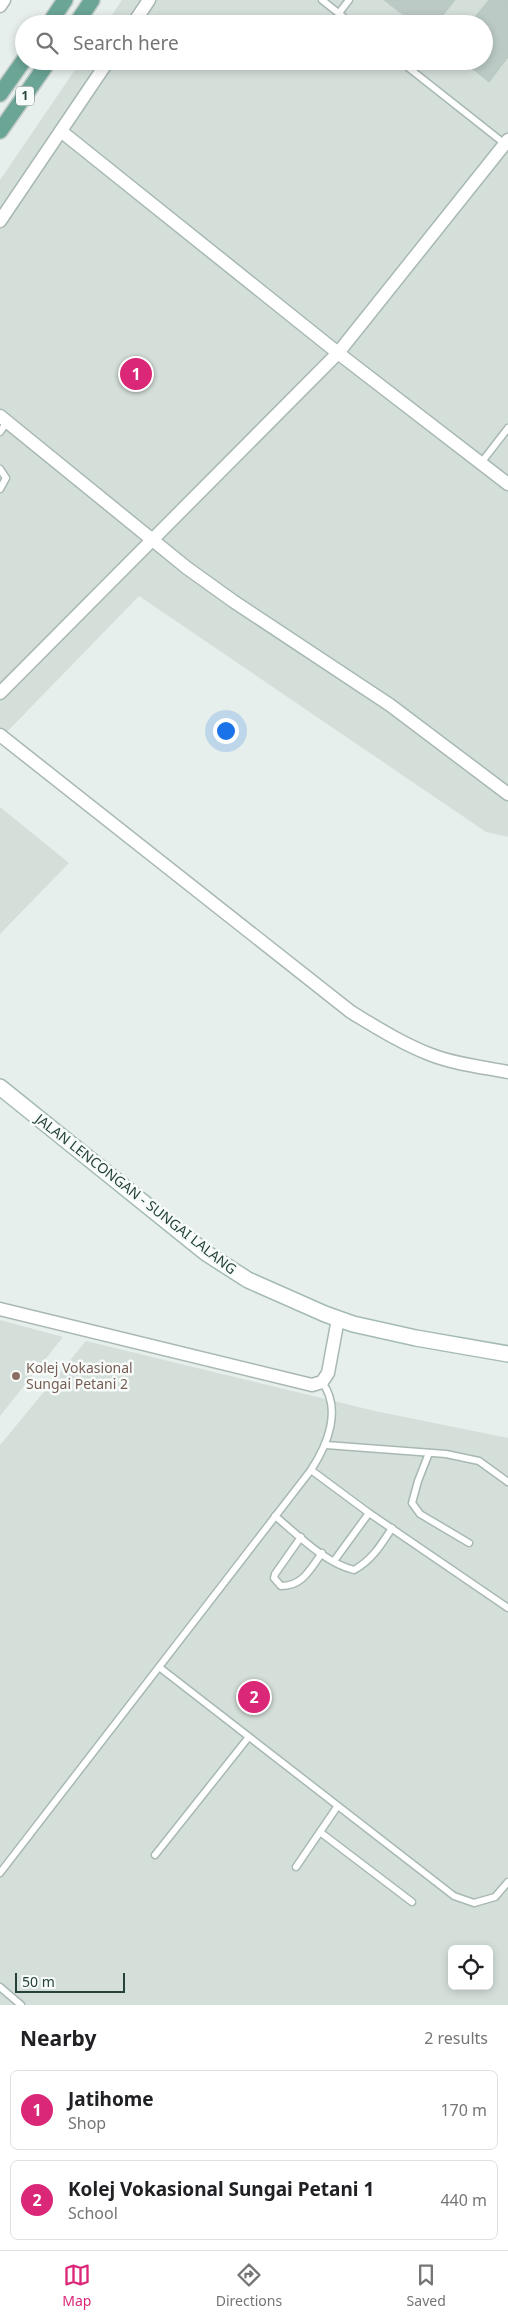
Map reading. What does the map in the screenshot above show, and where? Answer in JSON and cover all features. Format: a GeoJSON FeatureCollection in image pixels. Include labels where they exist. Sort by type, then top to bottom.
{"type":"FeatureCollection","features":[{"type":"Feature","properties":{"kind":"main road"},"geometry":{"type":"LineString","coordinates":[[55,15],[65,0]]}},
{"type":"Feature","properties":{"kind":"main road"},"geometry":{"type":"LineString","coordinates":[[82,15],[92,0]]}},
{"type":"Feature","properties":{"kind":"main road","name":"1"},"geometry":{"type":"LineString","coordinates":[[0,94],[17,70]]}},
{"type":"Feature","properties":{"kind":"main road","name":"1"},"geometry":{"type":"LineString","coordinates":[[0,131],[43,70]]}},
{"type":"Feature","properties":{"kind":"street"},"geometry":{"type":"LineString","coordinates":[[0,6],[4,0]]}},
{"type":"Feature","properties":{"kind":"street"},"geometry":{"type":"LineString","coordinates":[[139,15],[149,0]]}},
{"type":"Feature","properties":{"kind":"street"},"geometry":{"type":"LineString","coordinates":[[0,221],[102,70]]}},
{"type":"Feature","properties":{"kind":"street"},"geometry":{"type":"LineString","coordinates":[[62,132],[338,352],[508,484]]}},
{"type":"Feature","properties":{"kind":"street"},"geometry":{"type":"LineString","coordinates":[[0,693],[338,352],[507,142]]}},
{"type":"Feature","properties":{"kind":"street"},"geometry":{"type":"LineString","coordinates":[[2,424],[154,539],[187,568],[390,706],[508,794]]}},
{"type":"Feature","properties":{"kind":"street"},"geometry":{"type":"LineString","coordinates":[[0,735],[351,1012],[390,1036],[430,1055],[458,1063],[508,1072]]}},
{"type":"Feature","properties":{"kind":"street","name":"JALAN LENCONGAN - SUNGAI LALANG"},"geometry":{"type":"LineString","coordinates":[[0,1088],[220,1263],[248,1280],[338,1319],[378,1330],[508,1354]]}},
{"type":"Feature","properties":{"kind":"street"},"geometry":{"type":"LineString","coordinates":[[0,1308],[312,1385],[322,1382],[328,1373],[338,1319]]}},
{"type":"Feature","properties":{"kind":"lane"},"geometry":{"type":"LineString","coordinates":[[322,0],[341,15]]}},
{"type":"Feature","properties":{"kind":"lane"},"geometry":{"type":"LineString","coordinates":[[339,13],[350,0]]}},
{"type":"Feature","properties":{"kind":"lane"},"geometry":{"type":"LineString","coordinates":[[412,70],[507,142]]}},
{"type":"Feature","properties":{"kind":"lane"},"geometry":{"type":"LineString","coordinates":[[481,463],[508,428]]}},
{"type":"Feature","properties":{"kind":"lane"},"geometry":{"type":"LineString","coordinates":[[0,469],[6,478],[0,488]]}},
{"type":"Feature","properties":{"kind":"lane"},"geometry":{"type":"LineString","coordinates":[[0,1873],[311,1470],[326,1445],[333,1410],[331,1393],[322,1382]]}},
{"type":"Feature","properties":{"kind":"lane"},"geometry":{"type":"LineString","coordinates":[[326,1445],[429,1453],[479,1461],[508,1482]]}},
{"type":"Feature","properties":{"kind":"lane"},"geometry":{"type":"LineString","coordinates":[[429,1453],[412,1502],[420,1514],[469,1543]]}},
{"type":"Feature","properties":{"kind":"lane"},"geometry":{"type":"LineString","coordinates":[[311,1470],[369,1513],[508,1608]]}},
{"type":"Feature","properties":{"kind":"lane"},"geometry":{"type":"LineString","coordinates":[[334,1561],[369,1513]]}},
{"type":"Feature","properties":{"kind":"lane"},"geometry":{"type":"LineString","coordinates":[[275,1516],[342,1567],[354,1570],[365,1564],[392,1528]]}},
{"type":"Feature","properties":{"kind":"lane"},"geometry":{"type":"LineString","coordinates":[[301,1537],[275,1574],[274,1578],[281,1586],[295,1584],[304,1578],[322,1553]]}},
{"type":"Feature","properties":{"kind":"lane"},"geometry":{"type":"LineString","coordinates":[[159,1667],[248,1738],[454,1896],[474,1903],[495,1897],[508,1882]]}},
{"type":"Feature","properties":{"kind":"lane"},"geometry":{"type":"LineString","coordinates":[[155,1855],[248,1738]]}},
{"type":"Feature","properties":{"kind":"lane"},"geometry":{"type":"LineString","coordinates":[[296,1867],[337,1807]]}},
{"type":"Feature","properties":{"kind":"lane"},"geometry":{"type":"LineString","coordinates":[[320,1832],[412,1902]]}},
{"type":"Feature","properties":{"kind":"lane"},"geometry":{"type":"LineString","coordinates":[[0,1988],[21,2005]]}},
{"type":"Feature","properties":{"kind":"shaded area"},"geometry":{"type":"Polygon","coordinates":[[[122,0],[508,0],[508,837],[486,832],[139,596],[0,739],[0,180],[75,70],[493,70],[493,15],[112,15],[122,0]]]}},
{"type":"Feature","properties":{"kind":"shaded area"},"geometry":{"type":"Polygon","coordinates":[[[0,807],[69,863],[0,934],[0,807]]]}},
{"type":"Feature","properties":{"kind":"shaded area","name":"Kolej Vokasional Sungai Petani 2"},"geometry":{"type":"Polygon","coordinates":[[[0,1320],[63,1337],[0,1416],[0,1320]]]}},
{"type":"Feature","properties":{"kind":"shaded area"},"geometry":{"type":"Polygon","coordinates":[[[86,1341],[375,1411],[508,1438],[508,2005],[0,2005],[0,1445],[86,1341]]]}},
{"type":"Feature","properties":{"kind":"building"},"geometry":{"type":"Polygon","coordinates":[[[384,0],[455,0],[443,15],[403,15],[384,0]]]}},
{"type":"Feature","properties":{"kind":"building"},"geometry":{"type":"Polygon","coordinates":[[[489,0],[508,0],[508,57],[489,82],[474,70],[493,70],[493,15],[476,15],[489,0]]]}},
{"type":"Feature","properties":{"kind":"place","name":"Jatihome"},"geometry":{"type":"Point","coordinates":[136,374]}},
{"type":"Feature","properties":{"kind":"place","name":"Kolej Vokasional Sungai Petani 2"},"geometry":{"type":"Point","coordinates":[16,1376]}},
{"type":"Feature","properties":{"kind":"place","name":"Kolej Vokasional Sungai Petani 1"},"geometry":{"type":"Point","coordinates":[254,1697]}}]}
